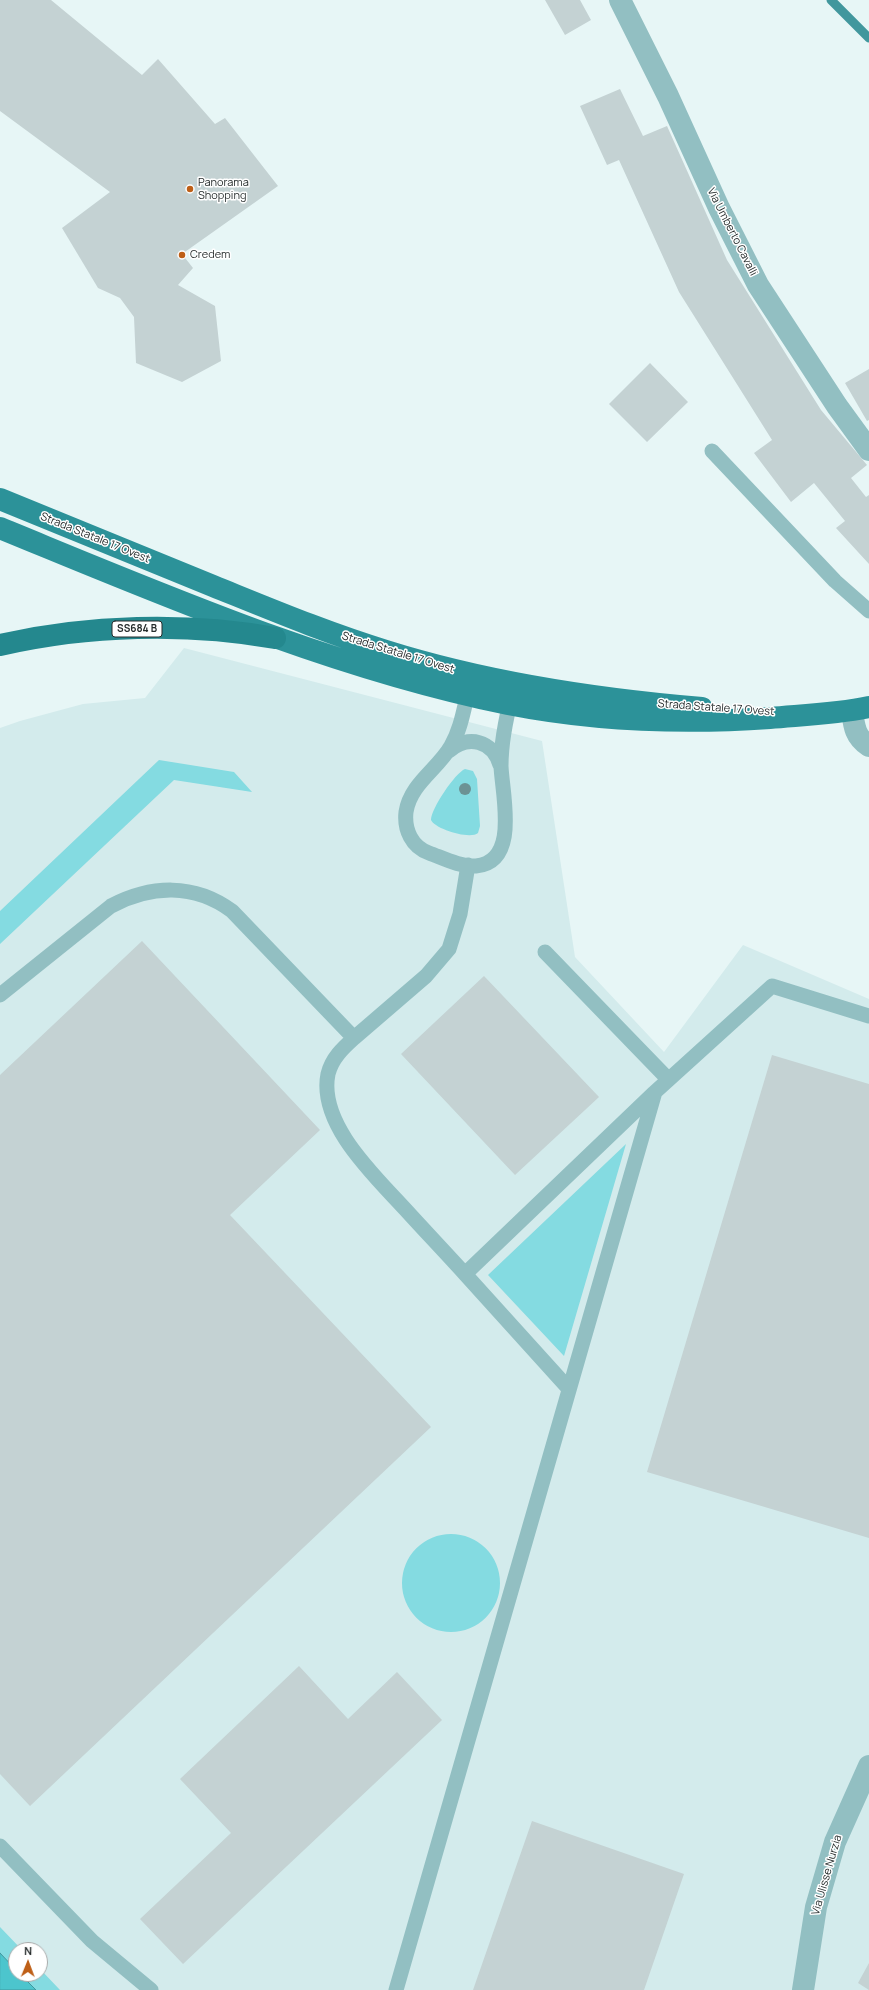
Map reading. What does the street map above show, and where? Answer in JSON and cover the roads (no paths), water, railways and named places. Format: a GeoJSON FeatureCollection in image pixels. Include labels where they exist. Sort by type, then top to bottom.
{"type":"FeatureCollection","features":[{"type":"Feature","properties":{"kind":"highway","name":"SS684 B"},"geometry":{"type":"LineString","coordinates":[[0,646],[60,634],[167,628],[212,629],[275,638]]}},
{"type":"Feature","properties":{"kind":"main road","name":"Strada Statale 17 Ovest"},"geometry":{"type":"LineString","coordinates":[[0,499],[318,628],[385,651],[470,685]]}},
{"type":"Feature","properties":{"kind":"main road","name":"Strada Statale 17 Ovest"},"geometry":{"type":"LineString","coordinates":[[0,528],[182,603],[275,638],[404,679],[470,685],[512,694],[575,694],[667,706],[734,711],[819,714],[860,709]]}},
{"type":"Feature","properties":{"kind":"street","name":"Via Umberto Cavalli"},"geometry":{"type":"LineString","coordinates":[[620,0],[668,96],[718,208],[758,285],[841,412],[869,450]]}},
{"type":"Feature","properties":{"kind":"street"},"geometry":{"type":"LineString","coordinates":[[860,709],[855,730],[861,740],[869,746]]}},
{"type":"Feature","properties":{"kind":"street","name":"Via Ulisse Nurzia"},"geometry":{"type":"LineString","coordinates":[[803,1990],[816,1907],[835,1842],[869,1766]]}},
{"type":"Feature","properties":{"kind":"lane"},"geometry":{"type":"LineString","coordinates":[[712,451],[835,581],[869,610]]}},
{"type":"Feature","properties":{"kind":"lane"},"geometry":{"type":"LineString","coordinates":[[470,685],[457,734],[448,752],[408,801],[406,824],[409,835],[415,844],[425,851],[468,865],[484,864],[494,858],[500,849],[504,838],[506,827],[501,768],[502,744],[512,694]]}},
{"type":"Feature","properties":{"kind":"lane"},"geometry":{"type":"LineString","coordinates":[[448,752],[464,741],[477,742],[493,750],[501,768]]}},
{"type":"Feature","properties":{"kind":"lane"},"geometry":{"type":"LineString","coordinates":[[468,865],[460,914],[449,949],[426,976],[354,1038],[334,1058],[328,1075],[330,1104],[340,1129],[365,1166],[466,1274],[569,1389]]}},
{"type":"Feature","properties":{"kind":"lane"},"geometry":{"type":"LineString","coordinates":[[0,995],[111,906],[126,898],[141,893],[175,890],[190,891],[206,895],[220,902],[232,911],[354,1038]]}},
{"type":"Feature","properties":{"kind":"lane"},"geometry":{"type":"LineString","coordinates":[[545,952],[668,1079]]}},
{"type":"Feature","properties":{"kind":"lane"},"geometry":{"type":"LineString","coordinates":[[466,1274],[654,1092],[772,986],[869,1016]]}},
{"type":"Feature","properties":{"kind":"lane"},"geometry":{"type":"LineString","coordinates":[[396,1990],[654,1092]]}},
{"type":"Feature","properties":{"kind":"lane"},"geometry":{"type":"LineString","coordinates":[[0,1846],[92,1940],[151,1990]]}},
{"type":"Feature","properties":{"kind":"waterway"},"geometry":{"type":"LineString","coordinates":[[831,0],[869,38]]}},
{"type":"Feature","properties":{"kind":"place","name":"Panorama Shopping"},"geometry":{"type":"Point","coordinates":[190,189]}},
{"type":"Feature","properties":{"kind":"place","name":"Credem"},"geometry":{"type":"Point","coordinates":[182,255]}}]}
